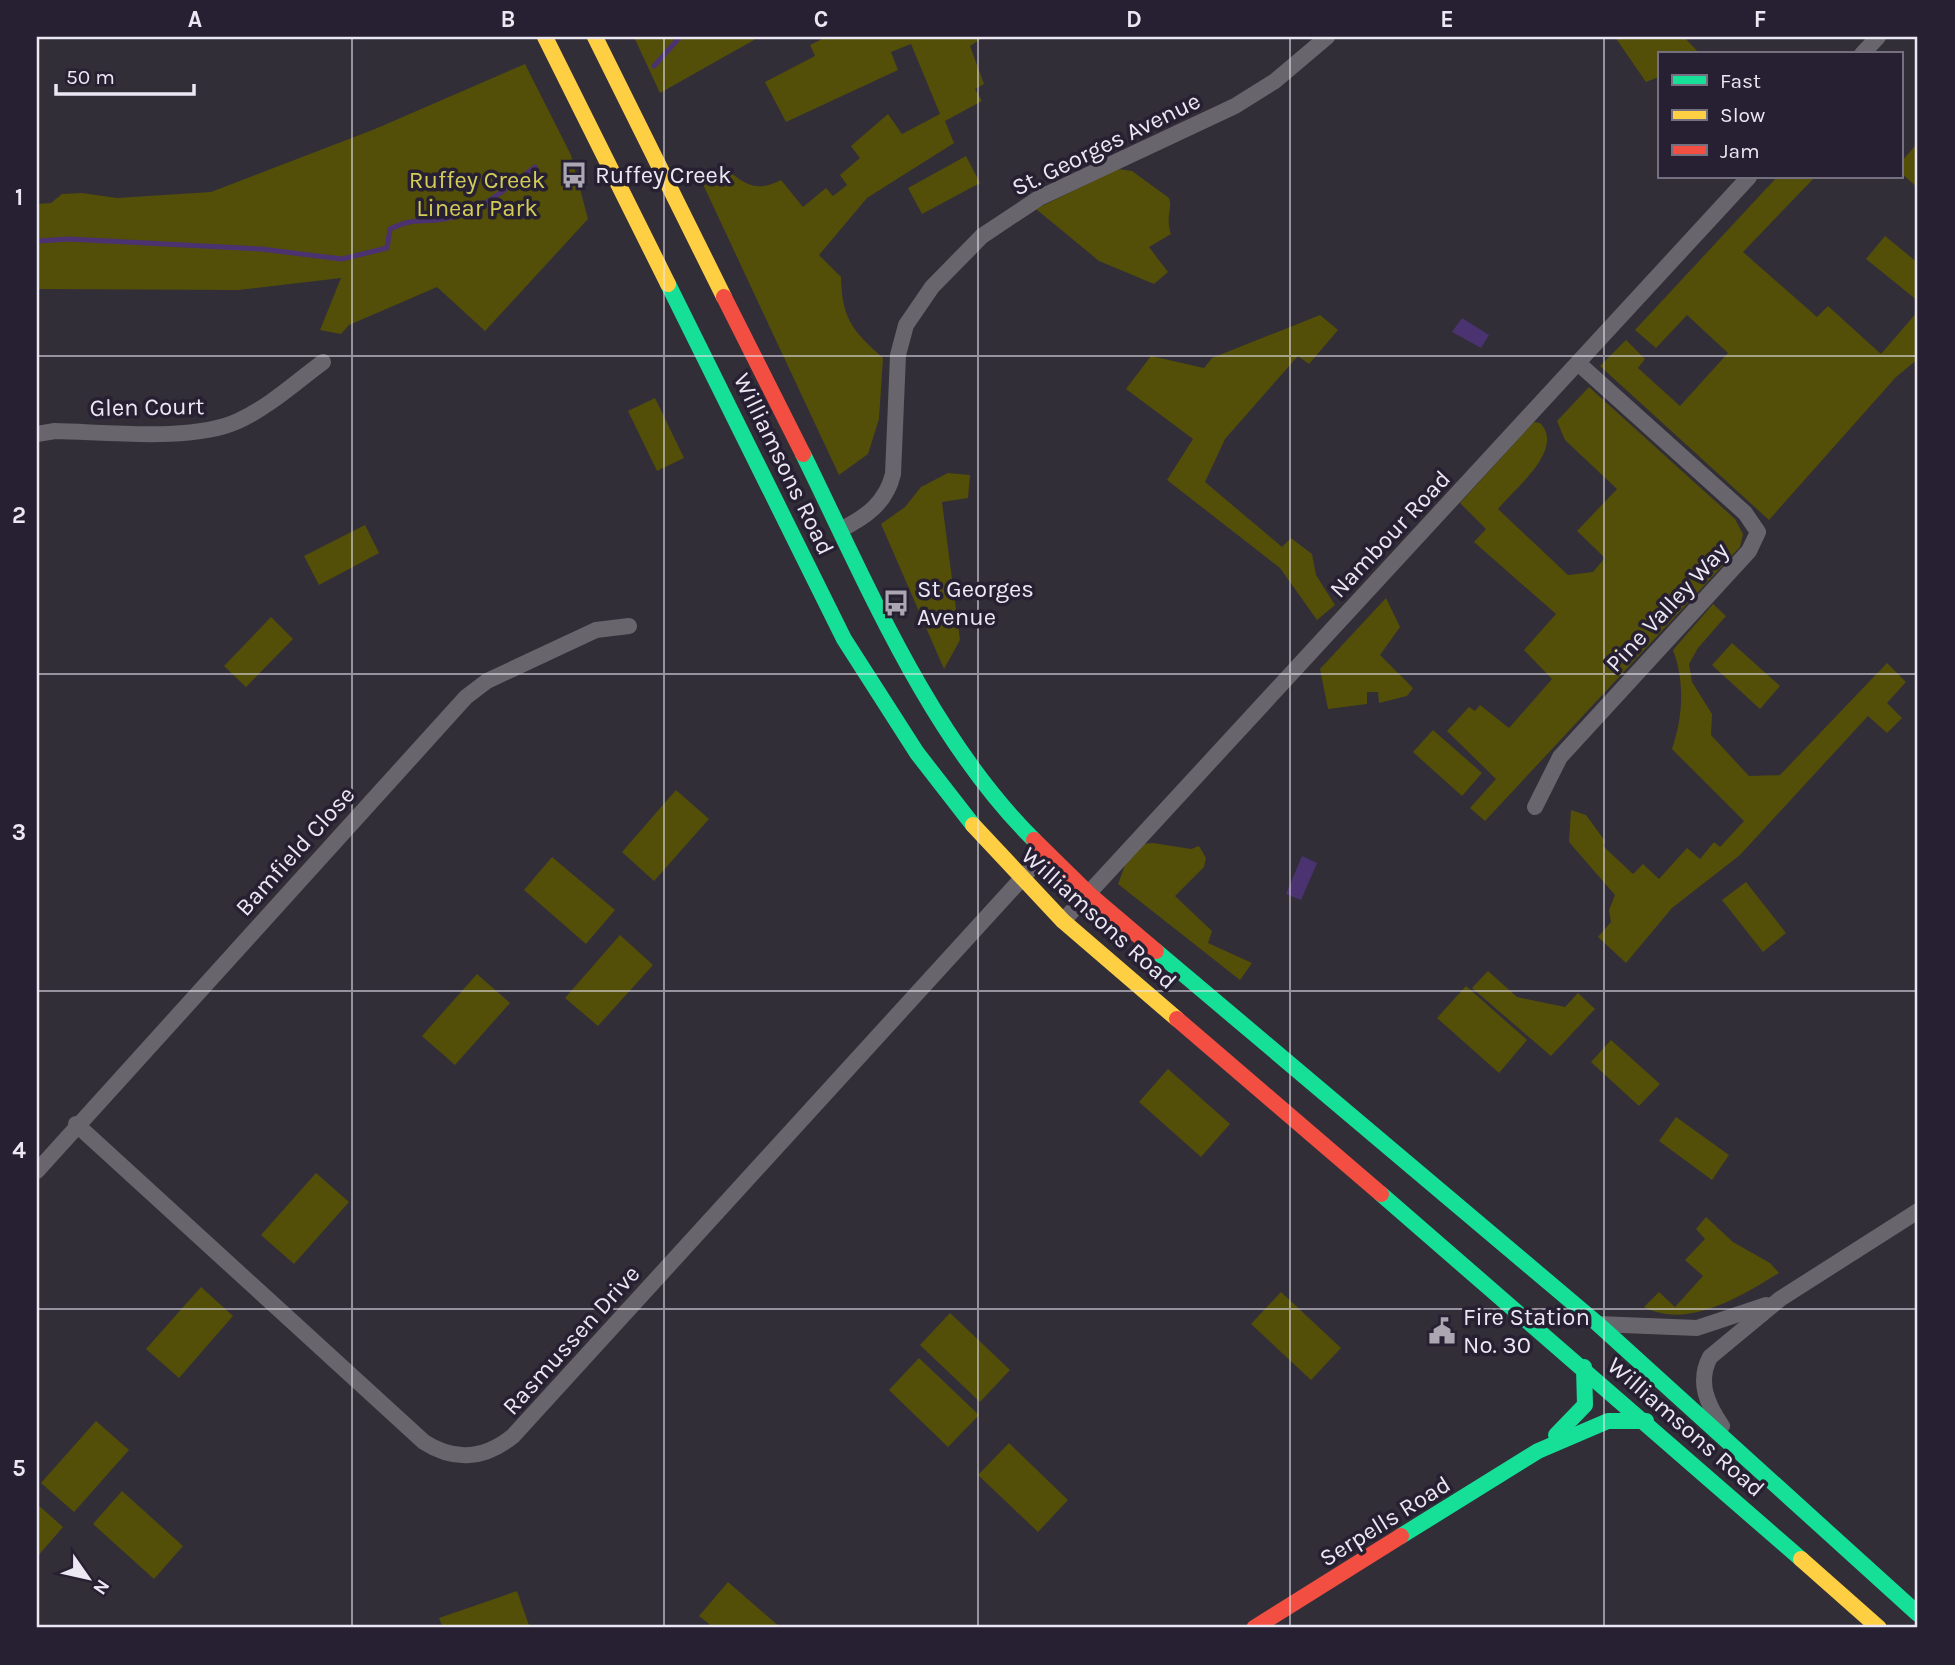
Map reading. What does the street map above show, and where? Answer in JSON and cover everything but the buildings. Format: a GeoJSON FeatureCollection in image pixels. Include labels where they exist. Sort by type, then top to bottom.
{"type":"FeatureCollection","features":[{"type":"Feature","properties":{"kind":"main road","name":"Williamsons Road"},"geometry":{"type":"LineString","coordinates":[[545,37],[844,639],[890,717],[934,778],[1021,881],[1063,921],[1414,1194],[1598,1324],[1738,1448],[1918,1614]]}},
{"type":"Feature","properties":{"kind":"main road","name":"Williamsons Road"},"geometry":{"type":"LineString","coordinates":[[595,37],[840,530],[937,715],[979,775],[1045,853],[1414,1194],[1584,1367],[1879,1628]]}},
{"type":"Feature","properties":{"kind":"main road","name":"Serpells Road"},"geometry":{"type":"LineString","coordinates":[[1538,1451],[1583,1410],[1586,1399],[1584,1367]]}},
{"type":"Feature","properties":{"kind":"main road","name":"Serpells Road"},"geometry":{"type":"LineString","coordinates":[[1254,1628],[1538,1451],[1603,1423],[1646,1421]]}},
{"type":"Feature","properties":{"kind":"street","name":"St. Georges Avenue"},"geometry":{"type":"LineString","coordinates":[[840,530],[858,521],[880,503],[889,491],[893,474],[898,355],[906,325],[932,287],[982,236],[1039,198],[1235,106],[1275,81],[1327,37]]}},
{"type":"Feature","properties":{"kind":"street"},"geometry":{"type":"LineString","coordinates":[[1864,52],[1878,37]]}},
{"type":"Feature","properties":{"kind":"street","name":"Nambour Road"},"geometry":{"type":"LineString","coordinates":[[1063,921],[1748,178]]}},
{"type":"Feature","properties":{"kind":"street","name":"Glen Court"},"geometry":{"type":"LineString","coordinates":[[37,434],[55,431],[193,433],[218,429],[258,410],[323,362]]}},
{"type":"Feature","properties":{"kind":"street","name":"Pine Valley Way"},"geometry":{"type":"LineString","coordinates":[[1535,807],[1560,757],[1749,551],[1758,531],[1745,513],[1578,363]]}},
{"type":"Feature","properties":{"kind":"street","name":"Bamfield Close"},"geometry":{"type":"LineString","coordinates":[[37,1171],[76,1124],[477,687],[596,630],[629,626]]}},
{"type":"Feature","properties":{"kind":"street","name":"Rasmussen Drive"},"geometry":{"type":"LineString","coordinates":[[76,1124],[424,1442],[446,1454],[480,1455],[513,1436],[1045,853]]}},
{"type":"Feature","properties":{"kind":"street"},"geometry":{"type":"LineString","coordinates":[[1738,1448],[1713,1413],[1703,1384],[1704,1369],[1710,1357],[1780,1299],[1918,1211]]}},
{"type":"Feature","properties":{"kind":"street"},"geometry":{"type":"LineString","coordinates":[[1598,1324],[1698,1328],[1780,1299]]}},
{"type":"Feature","properties":{"kind":"green space"},"geometry":{"type":"Polygon","coordinates":[[[634,37],[752,37],[754,40],[660,93],[634,37]]]}},
{"type":"Feature","properties":{"kind":"green space"},"geometry":{"type":"Polygon","coordinates":[[[826,37],[984,37],[970,46],[984,84],[975,89],[982,101],[945,121],[954,143],[867,198],[819,255],[841,277],[844,303],[851,323],[883,358],[879,419],[868,454],[839,475],[701,180],[729,171],[754,186],[781,180],[803,207],[826,188],[833,196],[847,185],[840,175],[860,158],[851,146],[888,114],[902,134],[940,114],[911,44],[891,52],[898,70],[786,122],[765,82],[815,56],[810,45],[826,37]]]}},
{"type":"Feature","properties":{"kind":"green space"},"geometry":{"type":"Polygon","coordinates":[[[1615,37],[1684,37],[1698,52],[1658,52],[1658,77],[1646,82],[1615,37]]]}},
{"type":"Feature","properties":{"kind":"green space","name":"Ruffey Creek Linear Park"},"geometry":{"type":"Polygon","coordinates":[[[525,64],[571,155],[588,219],[485,331],[437,287],[349,325],[341,334],[320,330],[341,278],[238,290],[37,289],[37,204],[51,203],[62,194],[82,193],[117,198],[211,192],[375,129],[525,64]]]}},
{"type":"Feature","properties":{"kind":"green space"},"geometry":{"type":"Polygon","coordinates":[[[1915,146],[1918,148],[1918,188],[1902,174],[1902,161],[1915,146]]]}},
{"type":"Feature","properties":{"kind":"green space"},"geometry":{"type":"Polygon","coordinates":[[[966,156],[980,183],[922,214],[908,188],[966,156]]]}},
{"type":"Feature","properties":{"kind":"green space"},"geometry":{"type":"Polygon","coordinates":[[[1118,169],[1132,171],[1169,198],[1171,234],[1149,247],[1168,272],[1154,284],[1099,261],[1036,209],[1118,169]]]}},
{"type":"Feature","properties":{"kind":"green space"},"geometry":{"type":"Polygon","coordinates":[[[1776,178],[1814,178],[1743,252],[1817,317],[1828,306],[1881,354],[1918,311],[1918,359],[1896,377],[1769,520],[1600,366],[1626,340],[1645,359],[1638,368],[1680,406],[1728,353],[1687,315],[1656,348],[1635,330],[1776,178]]]}},
{"type":"Feature","properties":{"kind":"green space"},"geometry":{"type":"Polygon","coordinates":[[[1885,236],[1918,263],[1918,301],[1866,259],[1885,236]]]}},
{"type":"Feature","properties":{"kind":"green space"},"geometry":{"type":"Polygon","coordinates":[[[1320,315],[1338,330],[1309,364],[1298,356],[1225,439],[1205,482],[1282,547],[1291,538],[1312,554],[1316,575],[1335,605],[1317,620],[1280,568],[1167,480],[1193,439],[1126,389],[1151,356],[1204,368],[1212,358],[1320,315]]]}},
{"type":"Feature","properties":{"kind":"green space"},"geometry":{"type":"Polygon","coordinates":[[[1589,387],[1735,519],[1743,534],[1740,547],[1485,821],[1470,808],[1496,779],[1447,731],[1469,707],[1475,711],[1480,705],[1509,728],[1552,679],[1524,650],[1556,614],[1474,542],[1486,529],[1460,503],[1534,422],[1540,423],[1546,433],[1547,445],[1542,456],[1535,468],[1498,509],[1568,575],[1593,572],[1605,558],[1577,531],[1617,489],[1565,440],[1557,421],[1589,387]]]}},
{"type":"Feature","properties":{"kind":"green space"},"geometry":{"type":"Polygon","coordinates":[[[655,398],[684,458],[657,471],[628,411],[655,398]]]}},
{"type":"Feature","properties":{"kind":"green space"},"geometry":{"type":"Polygon","coordinates":[[[948,473],[970,475],[968,498],[942,502],[960,640],[944,669],[881,524],[905,507],[921,487],[948,473]]]}},
{"type":"Feature","properties":{"kind":"green space"},"geometry":{"type":"Polygon","coordinates":[[[365,525],[379,553],[319,585],[304,556],[365,525]]]}},
{"type":"Feature","properties":{"kind":"green space"},"geometry":{"type":"Polygon","coordinates":[[[1386,598],[1400,627],[1380,655],[1413,688],[1407,696],[1379,703],[1378,692],[1367,692],[1367,704],[1328,709],[1320,669],[1386,598]]]}},
{"type":"Feature","properties":{"kind":"green space"},"geometry":{"type":"Polygon","coordinates":[[[1713,604],[1726,616],[1698,648],[1689,664],[1692,682],[1712,714],[1711,735],[1749,776],[1780,775],[1887,663],[1906,682],[1887,703],[1902,718],[1887,733],[1868,716],[1740,855],[1672,908],[1626,963],[1598,937],[1611,922],[1609,910],[1615,895],[1569,842],[1571,810],[1586,815],[1605,841],[1603,846],[1633,874],[1643,864],[1659,879],[1687,848],[1700,859],[1714,842],[1720,847],[1744,821],[1672,749],[1681,700],[1679,674],[1673,650],[1713,604]]]}},
{"type":"Feature","properties":{"kind":"green space"},"geometry":{"type":"Polygon","coordinates":[[[271,617],[293,639],[246,687],[224,666],[271,617]]]}},
{"type":"Feature","properties":{"kind":"green space"},"geometry":{"type":"Polygon","coordinates":[[[1732,643],[1780,686],[1760,709],[1712,665],[1732,643]]]}},
{"type":"Feature","properties":{"kind":"green space"},"geometry":{"type":"Polygon","coordinates":[[[1433,730],[1482,773],[1462,796],[1413,752],[1433,730]]]}},
{"type":"Feature","properties":{"kind":"green space"},"geometry":{"type":"Polygon","coordinates":[[[676,790],[709,819],[654,881],[622,852],[676,790]]]}},
{"type":"Feature","properties":{"kind":"green space"},"geometry":{"type":"Polygon","coordinates":[[[1143,844],[1191,849],[1199,846],[1206,858],[1204,867],[1175,896],[1212,931],[1208,943],[1252,963],[1240,980],[1118,884],[1125,865],[1143,844]]]}},
{"type":"Feature","properties":{"kind":"green space"},"geometry":{"type":"Polygon","coordinates":[[[552,857],[615,910],[586,944],[524,890],[552,857]]]}},
{"type":"Feature","properties":{"kind":"green space"},"geometry":{"type":"Polygon","coordinates":[[[1746,882],[1786,933],[1763,952],[1722,900],[1746,882]]]}},
{"type":"Feature","properties":{"kind":"green space"},"geometry":{"type":"Polygon","coordinates":[[[620,935],[653,965],[598,1026],[565,998],[620,935]]]}},
{"type":"Feature","properties":{"kind":"green space"},"geometry":{"type":"Polygon","coordinates":[[[1488,971],[1517,997],[1565,1007],[1578,993],[1595,1009],[1551,1056],[1472,988],[1488,971]]]}},
{"type":"Feature","properties":{"kind":"green space"},"geometry":{"type":"Polygon","coordinates":[[[477,974],[510,1003],[455,1065],[422,1036],[477,974]]]}},
{"type":"Feature","properties":{"kind":"green space"},"geometry":{"type":"Polygon","coordinates":[[[1466,986],[1527,1040],[1499,1073],[1437,1018],[1466,986]]]}},
{"type":"Feature","properties":{"kind":"green space"},"geometry":{"type":"Polygon","coordinates":[[[1611,1040],[1660,1084],[1639,1106],[1591,1062],[1611,1040]]]}},
{"type":"Feature","properties":{"kind":"green space"},"geometry":{"type":"Polygon","coordinates":[[[1168,1069],[1230,1124],[1201,1157],[1139,1102],[1168,1069]]]}},
{"type":"Feature","properties":{"kind":"green space"},"geometry":{"type":"Polygon","coordinates":[[[1676,1117],[1729,1155],[1712,1180],[1659,1141],[1676,1117]]]}},
{"type":"Feature","properties":{"kind":"green space"},"geometry":{"type":"Polygon","coordinates":[[[316,1173],[349,1202],[294,1264],[261,1235],[316,1173]]]}},
{"type":"Feature","properties":{"kind":"green space"},"geometry":{"type":"Polygon","coordinates":[[[1706,1217],[1733,1242],[1770,1263],[1779,1273],[1731,1300],[1696,1312],[1678,1315],[1644,1307],[1659,1292],[1675,1307],[1703,1276],[1685,1260],[1705,1239],[1696,1229],[1706,1217]]]}},
{"type":"Feature","properties":{"kind":"green space"},"geometry":{"type":"Polygon","coordinates":[[[201,1287],[233,1316],[179,1378],[146,1349],[201,1287]]]}},
{"type":"Feature","properties":{"kind":"green space"},"geometry":{"type":"Polygon","coordinates":[[[1281,1292],[1341,1348],[1311,1380],[1251,1324],[1281,1292]]]}},
{"type":"Feature","properties":{"kind":"green space"},"geometry":{"type":"Polygon","coordinates":[[[950,1313],[1010,1370],[980,1402],[920,1345],[950,1313]]]}},
{"type":"Feature","properties":{"kind":"green space"},"geometry":{"type":"Polygon","coordinates":[[[919,1358],[979,1415],[948,1447],[889,1390],[919,1358]]]}},
{"type":"Feature","properties":{"kind":"green space"},"geometry":{"type":"Polygon","coordinates":[[[96,1421],[129,1450],[74,1512],[41,1483],[96,1421]]]}},
{"type":"Feature","properties":{"kind":"green space"},"geometry":{"type":"Polygon","coordinates":[[[1009,1443],[1068,1500],[1038,1532],[978,1475],[1009,1443]]]}},
{"type":"Feature","properties":{"kind":"green space"},"geometry":{"type":"Polygon","coordinates":[[[122,1491],[183,1546],[154,1579],[93,1524],[122,1491]]]}},
{"type":"Feature","properties":{"kind":"green space"},"geometry":{"type":"Polygon","coordinates":[[[37,1504],[63,1527],[37,1557],[37,1504]]]}},
{"type":"Feature","properties":{"kind":"green space"},"geometry":{"type":"Polygon","coordinates":[[[728,1582],[781,1628],[714,1628],[699,1616],[728,1582]]]}},
{"type":"Feature","properties":{"kind":"green space"},"geometry":{"type":"Polygon","coordinates":[[[517,1591],[530,1628],[443,1628],[439,1618],[517,1591]]]}},
{"type":"Feature","properties":{"kind":"shaded area"},"geometry":{"type":"Polygon","coordinates":[[[1462,318],[1489,335],[1481,348],[1452,332],[1462,318]]]}},
{"type":"Feature","properties":{"kind":"shaded area"},"geometry":{"type":"Polygon","coordinates":[[[1302,856],[1317,863],[1301,900],[1286,894],[1302,856]]]}},
{"type":"Feature","properties":{"kind":"waterway","name":"Ruffey Creek"},"geometry":{"type":"LineString","coordinates":[[654,66],[680,37]]}},
{"type":"Feature","properties":{"kind":"waterway","name":"Ruffey Creek"},"geometry":{"type":"LineString","coordinates":[[37,241],[69,239],[261,249],[342,259],[387,248],[390,229],[399,225],[444,219],[469,212],[492,199],[535,167]]}},
{"type":"Feature","properties":{"kind":"traffic: fast"},"geometry":{"type":"LineString","coordinates":[[668,284],[844,639],[917,753],[973,825]]}},
{"type":"Feature","properties":{"kind":"traffic: fast"},"geometry":{"type":"LineString","coordinates":[[803,454],[877,606],[932,707],[963,755],[997,799],[1034,840]]}},
{"type":"Feature","properties":{"kind":"traffic: fast"},"geometry":{"type":"LineString","coordinates":[[1156,951],[1598,1324],[1918,1614]]}},
{"type":"Feature","properties":{"kind":"traffic: fast"},"geometry":{"type":"LineString","coordinates":[[1381,1194],[1801,1559]]}},
{"type":"Feature","properties":{"kind":"traffic: fast"},"geometry":{"type":"LineString","coordinates":[[1556,1435],[1585,1405],[1584,1367]]}},
{"type":"Feature","properties":{"kind":"traffic: fast"},"geometry":{"type":"LineString","coordinates":[[1401,1536],[1538,1451],[1608,1421],[1646,1421]]}},
{"type":"Feature","properties":{"kind":"traffic: slow"},"geometry":{"type":"LineString","coordinates":[[545,37],[668,284]]}},
{"type":"Feature","properties":{"kind":"traffic: slow"},"geometry":{"type":"LineString","coordinates":[[595,37],[724,297]]}},
{"type":"Feature","properties":{"kind":"traffic: slow"},"geometry":{"type":"LineString","coordinates":[[973,825],[1063,921],[1177,1019]]}},
{"type":"Feature","properties":{"kind":"traffic: slow"},"geometry":{"type":"LineString","coordinates":[[1801,1559],[1879,1628]]}},
{"type":"Feature","properties":{"kind":"traffic: jam"},"geometry":{"type":"LineString","coordinates":[[724,297],[803,454]]}},
{"type":"Feature","properties":{"kind":"traffic: jam"},"geometry":{"type":"LineString","coordinates":[[1034,840],[1089,894],[1156,951]]}},
{"type":"Feature","properties":{"kind":"traffic: jam"},"geometry":{"type":"LineString","coordinates":[[1177,1019],[1381,1194]]}},
{"type":"Feature","properties":{"kind":"traffic: jam"},"geometry":{"type":"LineString","coordinates":[[1254,1628],[1401,1536]]}},
{"type":"Feature","properties":{"kind":"place","name":"Ruffey Creek"},"geometry":{"type":"Point","coordinates":[574,175]}},
{"type":"Feature","properties":{"kind":"place","name":"St Georges Avenue"},"geometry":{"type":"Point","coordinates":[896,603]}},
{"type":"Feature","properties":{"kind":"place","name":"Fire Station No. 30"},"geometry":{"type":"Point","coordinates":[1442,1331]}}]}
